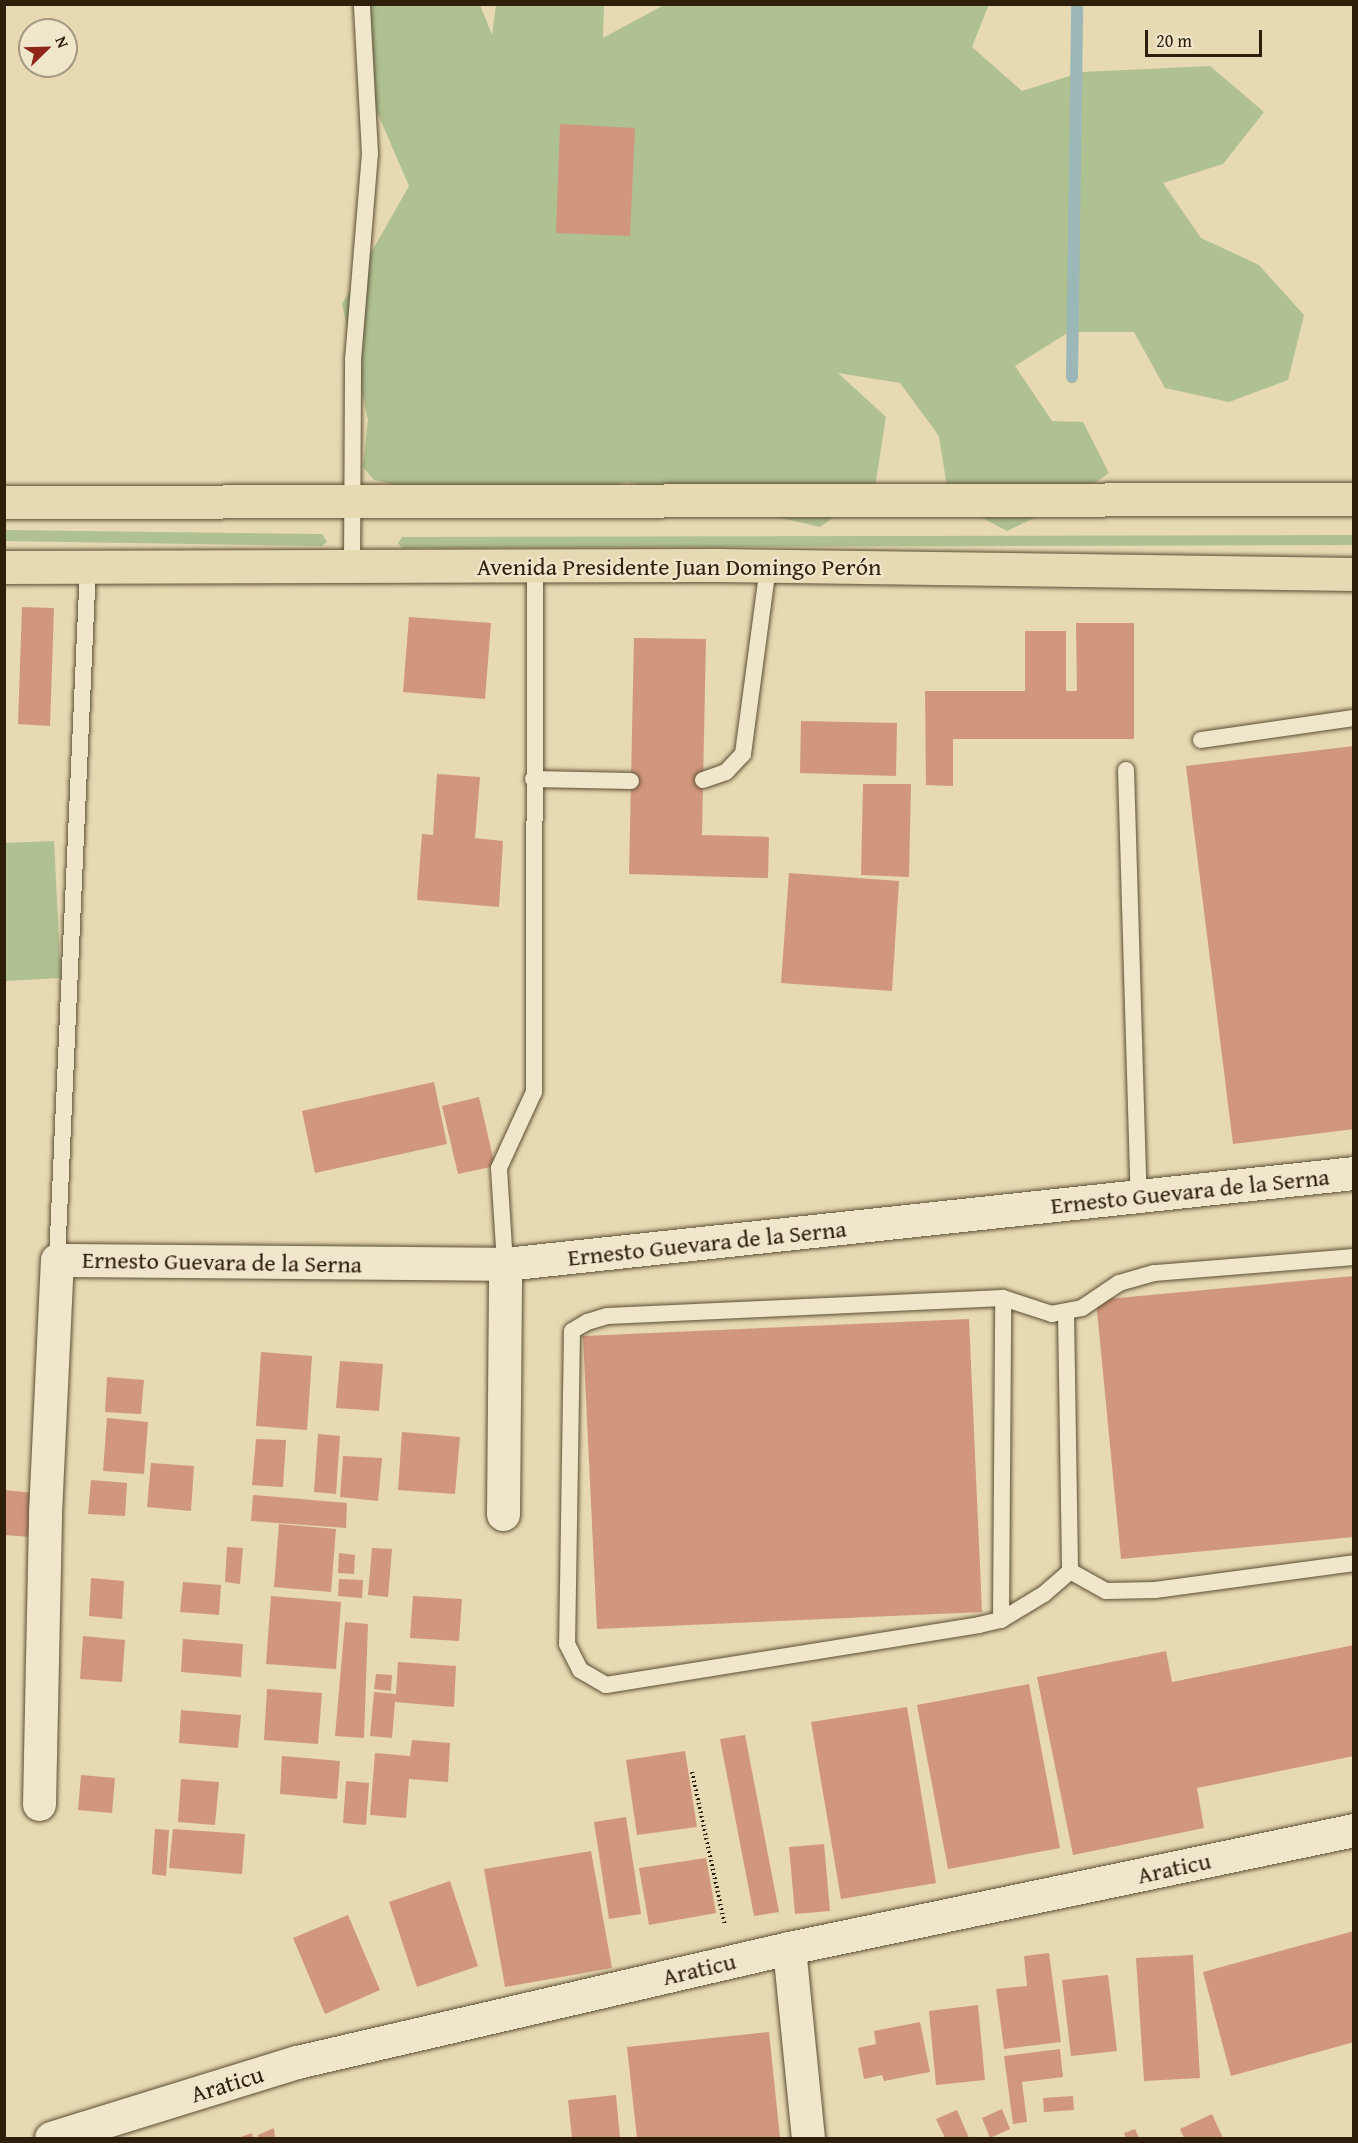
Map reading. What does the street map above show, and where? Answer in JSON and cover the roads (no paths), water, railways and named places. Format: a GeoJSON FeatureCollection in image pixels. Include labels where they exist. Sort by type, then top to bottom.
{"type":"FeatureCollection","features":[{"type":"Feature","properties":{"kind":"main road"},"geometry":{"type":"LineString","coordinates":[[4,502],[1353,499]]}},
{"type":"Feature","properties":{"kind":"main road","name":"Avenida Presidente Juan Domingo Perón"},"geometry":{"type":"LineString","coordinates":[[4,567],[768,566],[1353,574]]}},
{"type":"Feature","properties":{"kind":"street","name":"Ernesto Guevara de la Serna"},"geometry":{"type":"LineString","coordinates":[[57,1260],[505,1264],[1353,1173]]}},
{"type":"Feature","properties":{"kind":"street"},"geometry":{"type":"LineString","coordinates":[[39,1804],[45,1513],[57,1260]]}},
{"type":"Feature","properties":{"kind":"street"},"geometry":{"type":"LineString","coordinates":[[503,1514],[505,1264]]}},
{"type":"Feature","properties":{"kind":"street","name":"Araticu"},"geometry":{"type":"LineString","coordinates":[[51,2139],[297,2062],[789,1948],[1353,1830]]}},
{"type":"Feature","properties":{"kind":"street"},"geometry":{"type":"LineString","coordinates":[[789,1948],[808,2139]]}},
{"type":"Feature","properties":{"kind":"lane"},"geometry":{"type":"LineString","coordinates":[[352,566],[353,360],[370,154],[362,4]]}},
{"type":"Feature","properties":{"kind":"lane"},"geometry":{"type":"LineString","coordinates":[[57,1260],[88,566]]}},
{"type":"Feature","properties":{"kind":"lane"},"geometry":{"type":"LineString","coordinates":[[505,1264],[499,1168],[534,1092],[535,566]]}},
{"type":"Feature","properties":{"kind":"lane"},"geometry":{"type":"LineString","coordinates":[[703,780],[726,772],[743,754],[768,566]]}},
{"type":"Feature","properties":{"kind":"lane"},"geometry":{"type":"LineString","coordinates":[[1202,740],[1353,718]]}},
{"type":"Feature","properties":{"kind":"lane"},"geometry":{"type":"LineString","coordinates":[[1126,771],[1139,1197]]}},
{"type":"Feature","properties":{"kind":"lane"},"geometry":{"type":"LineString","coordinates":[[533,778],[631,781]]}},
{"type":"Feature","properties":{"kind":"lane"},"geometry":{"type":"LineString","coordinates":[[1066,1312],[1070,1571],[1044,1594],[1000,1620],[606,1685],[580,1670],[567,1644],[572,1331],[607,1316],[1003,1298],[1052,1314],[1082,1308],[1119,1283],[1154,1273],[1353,1257]]}},
{"type":"Feature","properties":{"kind":"lane"},"geometry":{"type":"LineString","coordinates":[[1000,1620],[1003,1298]]}},
{"type":"Feature","properties":{"kind":"lane"},"geometry":{"type":"LineString","coordinates":[[1070,1571],[1106,1591],[1155,1590],[1353,1563]]}},
{"type":"Feature","properties":{"kind":"waterway"},"geometry":{"type":"LineString","coordinates":[[1072,377],[1077,4]]}}]}
